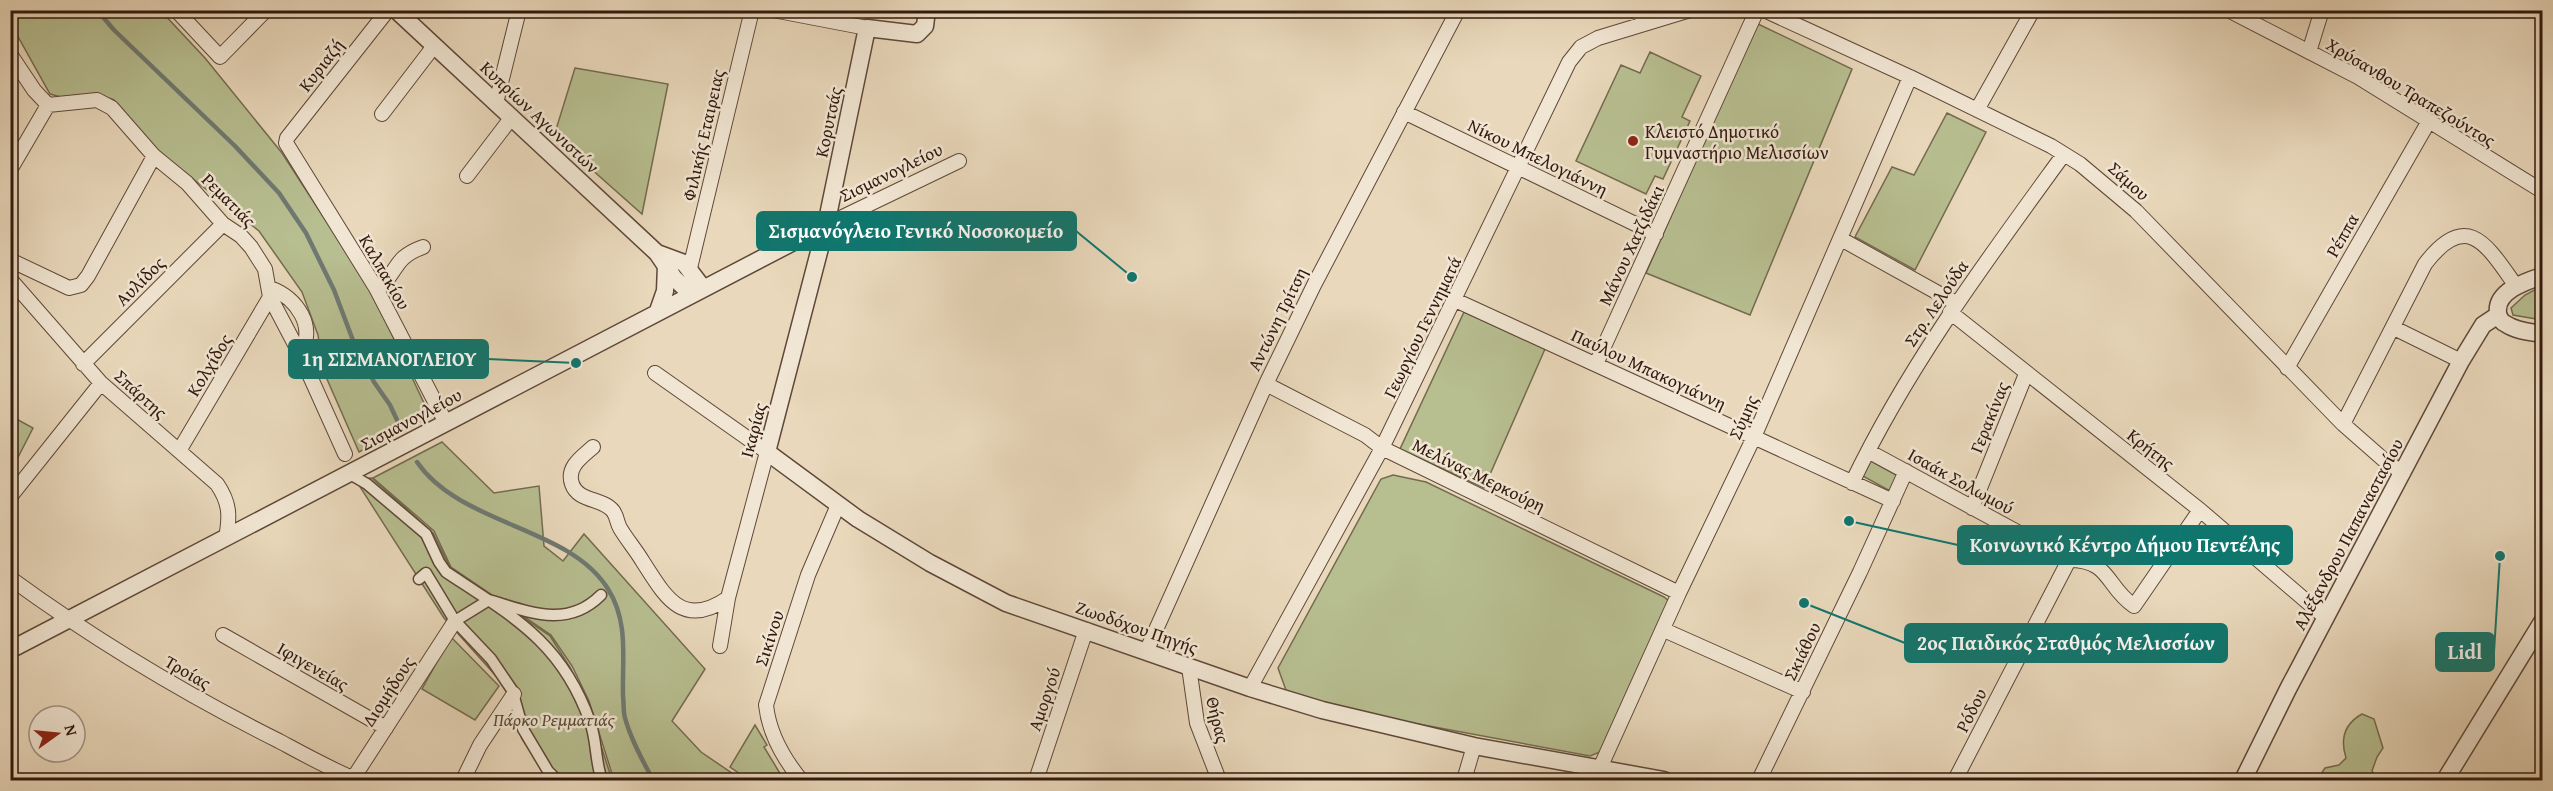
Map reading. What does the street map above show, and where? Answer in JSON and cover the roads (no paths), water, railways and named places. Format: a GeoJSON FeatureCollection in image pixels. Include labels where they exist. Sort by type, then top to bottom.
{"type":"FeatureCollection","features":[{"type":"Feature","properties":{"kind":"street"},"geometry":{"type":"LineString","coordinates":[[176,10],[220,57],[266,10]]}},
{"type":"Feature","properties":{"kind":"street","name":"Κυριαζή"},"geometry":{"type":"LineString","coordinates":[[286,143],[287,138],[388,10]]}},
{"type":"Feature","properties":{"kind":"street","name":"Κυπρίων Αγωνιστών"},"geometry":{"type":"LineString","coordinates":[[396,10],[662,259],[674,278],[697,291]]}},
{"type":"Feature","properties":{"kind":"street"},"geometry":{"type":"LineString","coordinates":[[496,103],[519,10]]}},
{"type":"Feature","properties":{"kind":"street","name":"Φιλικής Εταιρειας"},"geometry":{"type":"LineString","coordinates":[[690,268],[752,10]]}},
{"type":"Feature","properties":{"kind":"street"},"geometry":{"type":"LineString","coordinates":[[773,10],[867,28],[917,34],[925,26],[927,10]]}},
{"type":"Feature","properties":{"kind":"street","name":"Αντώνη Τρίτση"},"geometry":{"type":"LineString","coordinates":[[1146,652],[1266,384],[1314,285],[1458,10]]}},
{"type":"Feature","properties":{"kind":"street"},"geometry":{"type":"LineString","coordinates":[[1631,10],[1654,20],[1690,10]]}},
{"type":"Feature","properties":{"kind":"street","name":"Μάνου Χατζιδάκι"},"geometry":{"type":"LineString","coordinates":[[1596,364],[1757,10]]}},
{"type":"Feature","properties":{"kind":"street","name":"Σάμου"},"geometry":{"type":"LineString","coordinates":[[1764,10],[1977,110],[2064,154],[2094,174],[2136,211],[2343,424],[2384,460],[2403,473]]}},
{"type":"Feature","properties":{"kind":"street"},"geometry":{"type":"LineString","coordinates":[[1977,110],[2033,10]]}},
{"type":"Feature","properties":{"kind":"street"},"geometry":{"type":"LineString","coordinates":[[2309,52],[2322,10]]}},
{"type":"Feature","properties":{"kind":"street","name":"Χρύσανθου Τραπεζούντος"},"geometry":{"type":"LineString","coordinates":[[2236,13],[2358,77],[2542,191]]}},
{"type":"Feature","properties":{"kind":"street","name":"Γεωργίου Γεννηματά"},"geometry":{"type":"LineString","coordinates":[[1250,688],[1382,448],[1569,62],[1581,47],[1598,38],[1654,20]]}},
{"type":"Feature","properties":{"kind":"street","name":"Κορυτσάς"},"geometry":{"type":"LineString","coordinates":[[826,225],[867,28]]}},
{"type":"Feature","properties":{"kind":"street"},"geometry":{"type":"LineString","coordinates":[[382,114],[435,46]]}},
{"type":"Feature","properties":{"kind":"street"},"geometry":{"type":"LineString","coordinates":[[10,54],[34,90],[48,105],[10,170]]}},
{"type":"Feature","properties":{"kind":"street","name":"Σύμης"},"geometry":{"type":"LineString","coordinates":[[1600,768],[1679,593],[1754,437],[1910,77]]}},
{"type":"Feature","properties":{"kind":"street","name":"Ρεματιάς"},"geometry":{"type":"LineString","coordinates":[[48,105],[97,100],[112,108],[154,156],[187,183],[223,224],[241,236],[265,269],[270,293],[345,454]]}},
{"type":"Feature","properties":{"kind":"street","name":"Νίκου Μπελογιάννη"},"geometry":{"type":"LineString","coordinates":[[1404,112],[1656,234]]}},
{"type":"Feature","properties":{"kind":"street"},"geometry":{"type":"LineString","coordinates":[[467,176],[512,117]]}},
{"type":"Feature","properties":{"kind":"street","name":"Ρέππα"},"geometry":{"type":"LineString","coordinates":[[2287,368],[2429,121]]}},
{"type":"Feature","properties":{"kind":"street","name":"Καλπακίου"},"geometry":{"type":"LineString","coordinates":[[286,143],[376,290],[446,423]]}},
{"type":"Feature","properties":{"kind":"street","name":"Στρ. Λελούδα"},"geometry":{"type":"LineString","coordinates":[[1852,483],[1925,350],[2064,154]]}},
{"type":"Feature","properties":{"kind":"street"},"geometry":{"type":"LineString","coordinates":[[10,261],[69,288],[81,285],[154,156]]}},
{"type":"Feature","properties":{"kind":"street","name":"Σισμανογλείου"},"geometry":{"type":"LineString","coordinates":[[10,650],[658,311],[826,225],[959,161]]}},
{"type":"Feature","properties":{"kind":"street","name":"Αυλίδος"},"geometry":{"type":"LineString","coordinates":[[83,364],[223,224]]}},
{"type":"Feature","properties":{"kind":"street","name":"Ικαρίας"},"geometry":{"type":"LineString","coordinates":[[720,646],[728,598],[826,225]]}},
{"type":"Feature","properties":{"kind":"street"},"geometry":{"type":"LineString","coordinates":[[2343,424],[2425,264],[2439,248],[2458,236],[2473,236],[2482,242],[2516,286],[2542,276]]}},
{"type":"Feature","properties":{"kind":"street","name":"Κρήτης"},"geometry":{"type":"LineString","coordinates":[[1841,239],[1953,308],[2026,374],[2200,510],[2326,618]]}},
{"type":"Feature","properties":{"kind":"street"},"geometry":{"type":"LineString","coordinates":[[376,290],[386,282],[406,253],[423,247]]}},
{"type":"Feature","properties":{"kind":"street"},"geometry":{"type":"LineString","coordinates":[[658,311],[665,291],[662,259]]}},
{"type":"Feature","properties":{"kind":"street","name":"Κυπρίων Αγωνιστών"},"geometry":{"type":"LineString","coordinates":[[662,259],[678,260],[690,268]]}},
{"type":"Feature","properties":{"kind":"street"},"geometry":{"type":"LineString","coordinates":[[690,268],[697,291]]}},
{"type":"Feature","properties":{"kind":"street","name":"Σπάρτης"},"geometry":{"type":"LineString","coordinates":[[10,279],[101,383],[217,484],[224,494],[230,511],[226,538]]}},
{"type":"Feature","properties":{"kind":"street","name":"Αλέξανδρου Παπαναστασίου"},"geometry":{"type":"LineString","coordinates":[[2243,780],[2461,361],[2483,325],[2498,315],[2501,300],[2516,286]]}},
{"type":"Feature","properties":{"kind":"street"},"geometry":{"type":"LineString","coordinates":[[270,293],[283,293],[294,302],[302,314],[305,331],[304,347],[300,354]]}},
{"type":"Feature","properties":{"kind":"street","name":"Κολχίδος"},"geometry":{"type":"LineString","coordinates":[[179,451],[270,293]]}},
{"type":"Feature","properties":{"kind":"street","name":"Παύλου Μπακογιάννη"},"geometry":{"type":"LineString","coordinates":[[1455,300],[1893,501]]}},
{"type":"Feature","properties":{"kind":"street"},"geometry":{"type":"LineString","coordinates":[[2498,315],[2506,325],[2542,334]]}},
{"type":"Feature","properties":{"kind":"street"},"geometry":{"type":"LineString","coordinates":[[2394,328],[2461,361]]}},
{"type":"Feature","properties":{"kind":"street","name":"Ζωοδόχου Πηγής"},"geometry":{"type":"LineString","coordinates":[[654,373],[838,505],[930,563],[1006,603],[1250,688],[1343,715],[1474,746],[1664,780]]}},
{"type":"Feature","properties":{"kind":"street","name":"Γερακίνας"},"geometry":{"type":"LineString","coordinates":[[1971,508],[2026,374]]}},
{"type":"Feature","properties":{"kind":"street"},"geometry":{"type":"LineString","coordinates":[[10,497],[101,383]]}},
{"type":"Feature","properties":{"kind":"street","name":"Μελίνας Μερκούρη"},"geometry":{"type":"LineString","coordinates":[[1266,384],[1365,435],[1382,448],[1679,593]]}},
{"type":"Feature","properties":{"kind":"street"},"geometry":{"type":"LineString","coordinates":[[594,447],[573,466],[572,484],[577,492],[611,509],[620,529],[666,598],[680,607],[693,610],[716,606],[728,598]]}},
{"type":"Feature","properties":{"kind":"street","name":"Ισαάκ Σολωμού"},"geometry":{"type":"LineString","coordinates":[[1868,451],[2069,560],[2092,562],[2099,567],[2123,599],[2134,606],[2200,510]]}},
{"type":"Feature","properties":{"kind":"street","name":"Σκιάθου"},"geometry":{"type":"LineString","coordinates":[[1759,780],[1803,692],[1906,471]]}},
{"type":"Feature","properties":{"kind":"street"},"geometry":{"type":"LineString","coordinates":[[352,472],[355,477],[367,484],[426,534],[446,572],[536,635],[569,675],[591,726],[602,780]]}},
{"type":"Feature","properties":{"kind":"street","name":"Σικίνου"},"geometry":{"type":"LineString","coordinates":[[801,780],[776,742],[768,723],[766,705],[808,575],[838,505]]}},
{"type":"Feature","properties":{"kind":"street","name":"Ρόδου"},"geometry":{"type":"LineString","coordinates":[[1955,780],[2069,560]]}},
{"type":"Feature","properties":{"kind":"street"},"geometry":{"type":"LineString","coordinates":[[419,579],[426,573],[455,621],[491,660],[513,694],[523,729],[548,771],[557,780]]}},
{"type":"Feature","properties":{"kind":"street","name":"Τροίας"},"geometry":{"type":"LineString","coordinates":[[10,578],[68,620],[228,716],[354,780]]}},
{"type":"Feature","properties":{"kind":"street"},"geometry":{"type":"LineString","coordinates":[[455,621],[489,600],[547,616],[573,613],[588,608],[601,595]]}},
{"type":"Feature","properties":{"kind":"street","name":"Διομήδους"},"geometry":{"type":"LineString","coordinates":[[354,780],[455,621]]}},
{"type":"Feature","properties":{"kind":"street"},"geometry":{"type":"LineString","coordinates":[[2445,780],[2542,622]]}},
{"type":"Feature","properties":{"kind":"street","name":"Αμοργού"},"geometry":{"type":"LineString","coordinates":[[1036,780],[1086,630]]}},
{"type":"Feature","properties":{"kind":"street"},"geometry":{"type":"LineString","coordinates":[[1664,630],[1803,692]]}},
{"type":"Feature","properties":{"kind":"street","name":"Ιφιγενείας"},"geometry":{"type":"LineString","coordinates":[[223,635],[386,728]]}},
{"type":"Feature","properties":{"kind":"street","name":"Θήρας"},"geometry":{"type":"LineString","coordinates":[[1189,667],[1197,723],[1218,780]]}},
{"type":"Feature","properties":{"kind":"street"},"geometry":{"type":"LineString","coordinates":[[463,780],[480,745],[513,694]]}},
{"type":"Feature","properties":{"kind":"street"},"geometry":{"type":"LineString","coordinates":[[1464,780],[1474,746]]}},
{"type":"Feature","properties":{"kind":"waterway"},"geometry":{"type":"LineString","coordinates":[[97,10],[114,30],[235,146],[279,193],[306,233],[334,290],[354,343],[397,420]]}},
{"type":"Feature","properties":{"kind":"waterway"},"geometry":{"type":"LineString","coordinates":[[417,462],[436,483],[460,500],[568,552],[590,568],[608,589],[615,602],[622,628],[625,718],[653,780]]}},
{"type":"Feature","properties":{"kind":"place","name":"Κλειστό Δημοτικό Γυμναστήριο Μελισσίων"},"geometry":{"type":"Point","coordinates":[1633,141]}},
{"type":"Feature","properties":{"kind":"place","name":"Σισμανόγλειο Γενικό Νοσοκομείο"},"geometry":{"type":"Point","coordinates":[1132,277]}},
{"type":"Feature","properties":{"kind":"place","name":"1η ΣΙΣΜΑΝΟΓΛΕΙΟΥ"},"geometry":{"type":"Point","coordinates":[576,363]}},
{"type":"Feature","properties":{"kind":"place","name":"Κοινωνικό Κέντρο Δήμου Πεντέλης"},"geometry":{"type":"Point","coordinates":[1849,521]}},
{"type":"Feature","properties":{"kind":"place","name":"Lidl"},"geometry":{"type":"Point","coordinates":[2500,556]}},
{"type":"Feature","properties":{"kind":"place","name":"2ος Παιδικός Σταθμός Μελισσίων"},"geometry":{"type":"Point","coordinates":[1804,603]}},
{"type":"Feature","properties":{"kind":"park label","name":"Πάρκο Ρεμματιάς"},"geometry":{"type":"Point","coordinates":[554,719]}}]}
